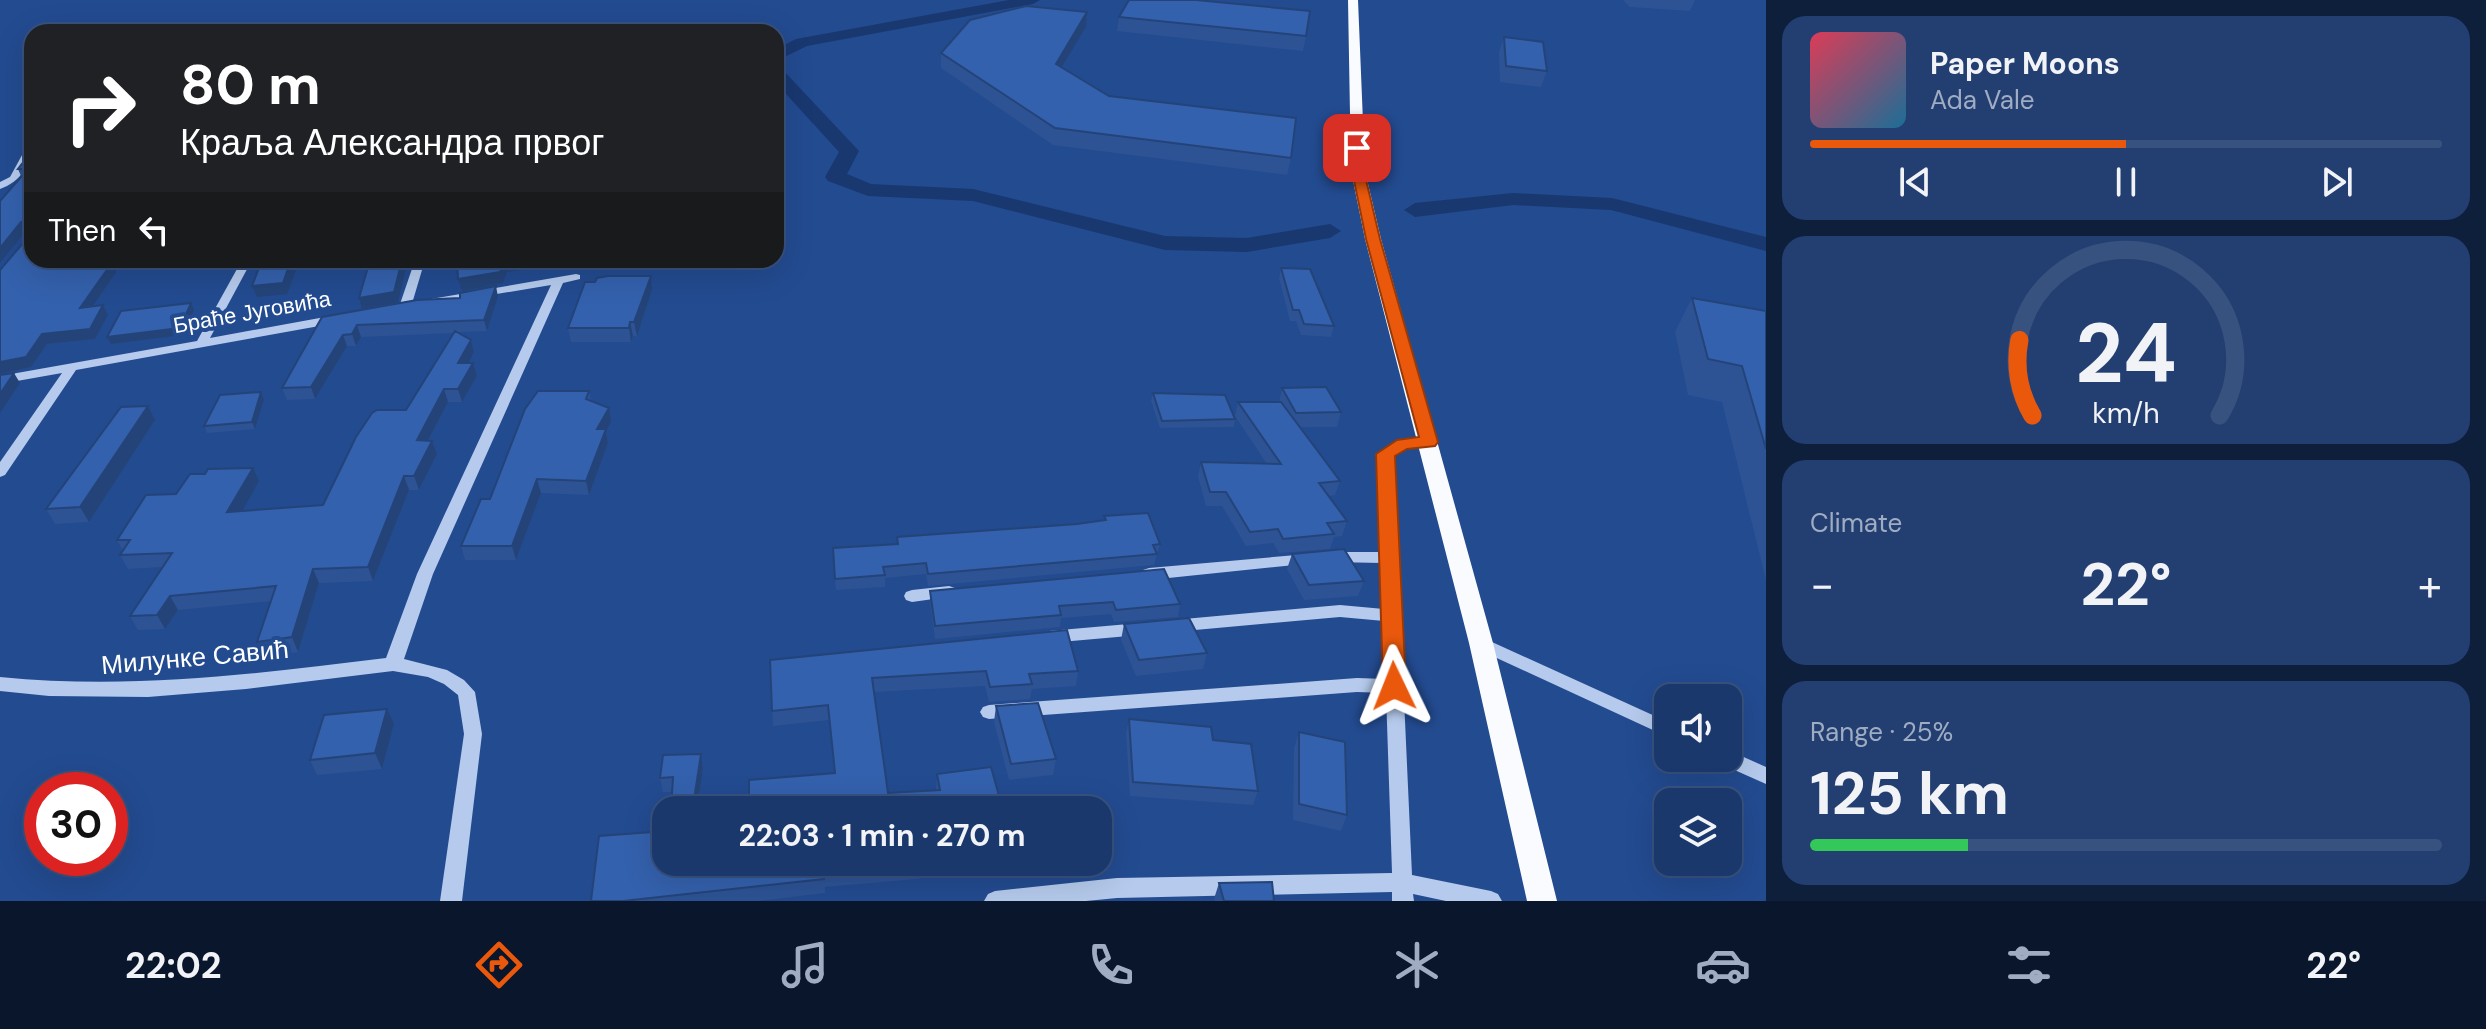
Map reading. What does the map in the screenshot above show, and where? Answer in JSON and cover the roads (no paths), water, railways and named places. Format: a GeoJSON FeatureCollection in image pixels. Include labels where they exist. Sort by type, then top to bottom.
{"type":"FeatureCollection","features":[{"type":"Feature","properties":{"kind":"main road"},"geometry":{"type":"LineString","coordinates":[[1353,0],[1358,171],[1373,239],[1481,643],[1542,901]]}},
{"type":"Feature","properties":{"kind":"street"},"geometry":{"type":"LineString","coordinates":[[0,186],[14,179],[24,161]]}},
{"type":"Feature","properties":{"kind":"street"},"geometry":{"type":"LineString","coordinates":[[201,344],[243,268]]}},
{"type":"Feature","properties":{"kind":"street"},"geometry":{"type":"LineString","coordinates":[[405,307],[417,268]]}},
{"type":"Feature","properties":{"kind":"street"},"geometry":{"type":"LineString","coordinates":[[391,309],[576,277]]}},
{"type":"Feature","properties":{"kind":"street"},"geometry":{"type":"LineString","coordinates":[[393,664],[425,574],[559,279]]}},
{"type":"Feature","properties":{"kind":"street","name":"Браће Југовића"},"geometry":{"type":"LineString","coordinates":[[0,380],[349,317]]}},
{"type":"Feature","properties":{"kind":"street"},"geometry":{"type":"LineString","coordinates":[[0,472],[72,367]]}},
{"type":"Feature","properties":{"kind":"street"},"geometry":{"type":"LineString","coordinates":[[1402,892],[1386,454],[1403,444],[1429,442]]}},
{"type":"Feature","properties":{"kind":"street"},"geometry":{"type":"LineString","coordinates":[[1131,575],[1350,555],[1388,558]]}},
{"type":"Feature","properties":{"kind":"street"},"geometry":{"type":"LineString","coordinates":[[912,596],[959,591]]}},
{"type":"Feature","properties":{"kind":"street"},"geometry":{"type":"LineString","coordinates":[[1031,639],[1340,611],[1392,616]]}},
{"type":"Feature","properties":{"kind":"street"},"geometry":{"type":"LineString","coordinates":[[1481,643],[1654,723]]}},
{"type":"Feature","properties":{"kind":"street","name":"Милунке Савић"},"geometry":{"type":"LineString","coordinates":[[1,685],[61,691],[125,691],[393,664],[418,667],[444,676],[466,692],[473,734],[451,901]]}},
{"type":"Feature","properties":{"kind":"street"},"geometry":{"type":"LineString","coordinates":[[989,712],[1357,685],[1394,686]]}},
{"type":"Feature","properties":{"kind":"street"},"geometry":{"type":"LineString","coordinates":[[1742,765],[1766,776]]}},
{"type":"Feature","properties":{"kind":"street"},"geometry":{"type":"LineString","coordinates":[[995,901],[1117,888],[1402,892],[1491,901]]}},
{"type":"Feature","properties":{"kind":"waterway"},"geometry":{"type":"LineString","coordinates":[[784,52],[802,42],[1033,0]]}},
{"type":"Feature","properties":{"kind":"waterway"},"geometry":{"type":"LineString","coordinates":[[784,82],[849,151],[835,177],[868,190],[973,195],[1165,243],[1247,245],[1330,231]]}},
{"type":"Feature","properties":{"kind":"waterway"},"geometry":{"type":"LineString","coordinates":[[1415,210],[1513,199],[1612,204],[1766,244]]}}]}
